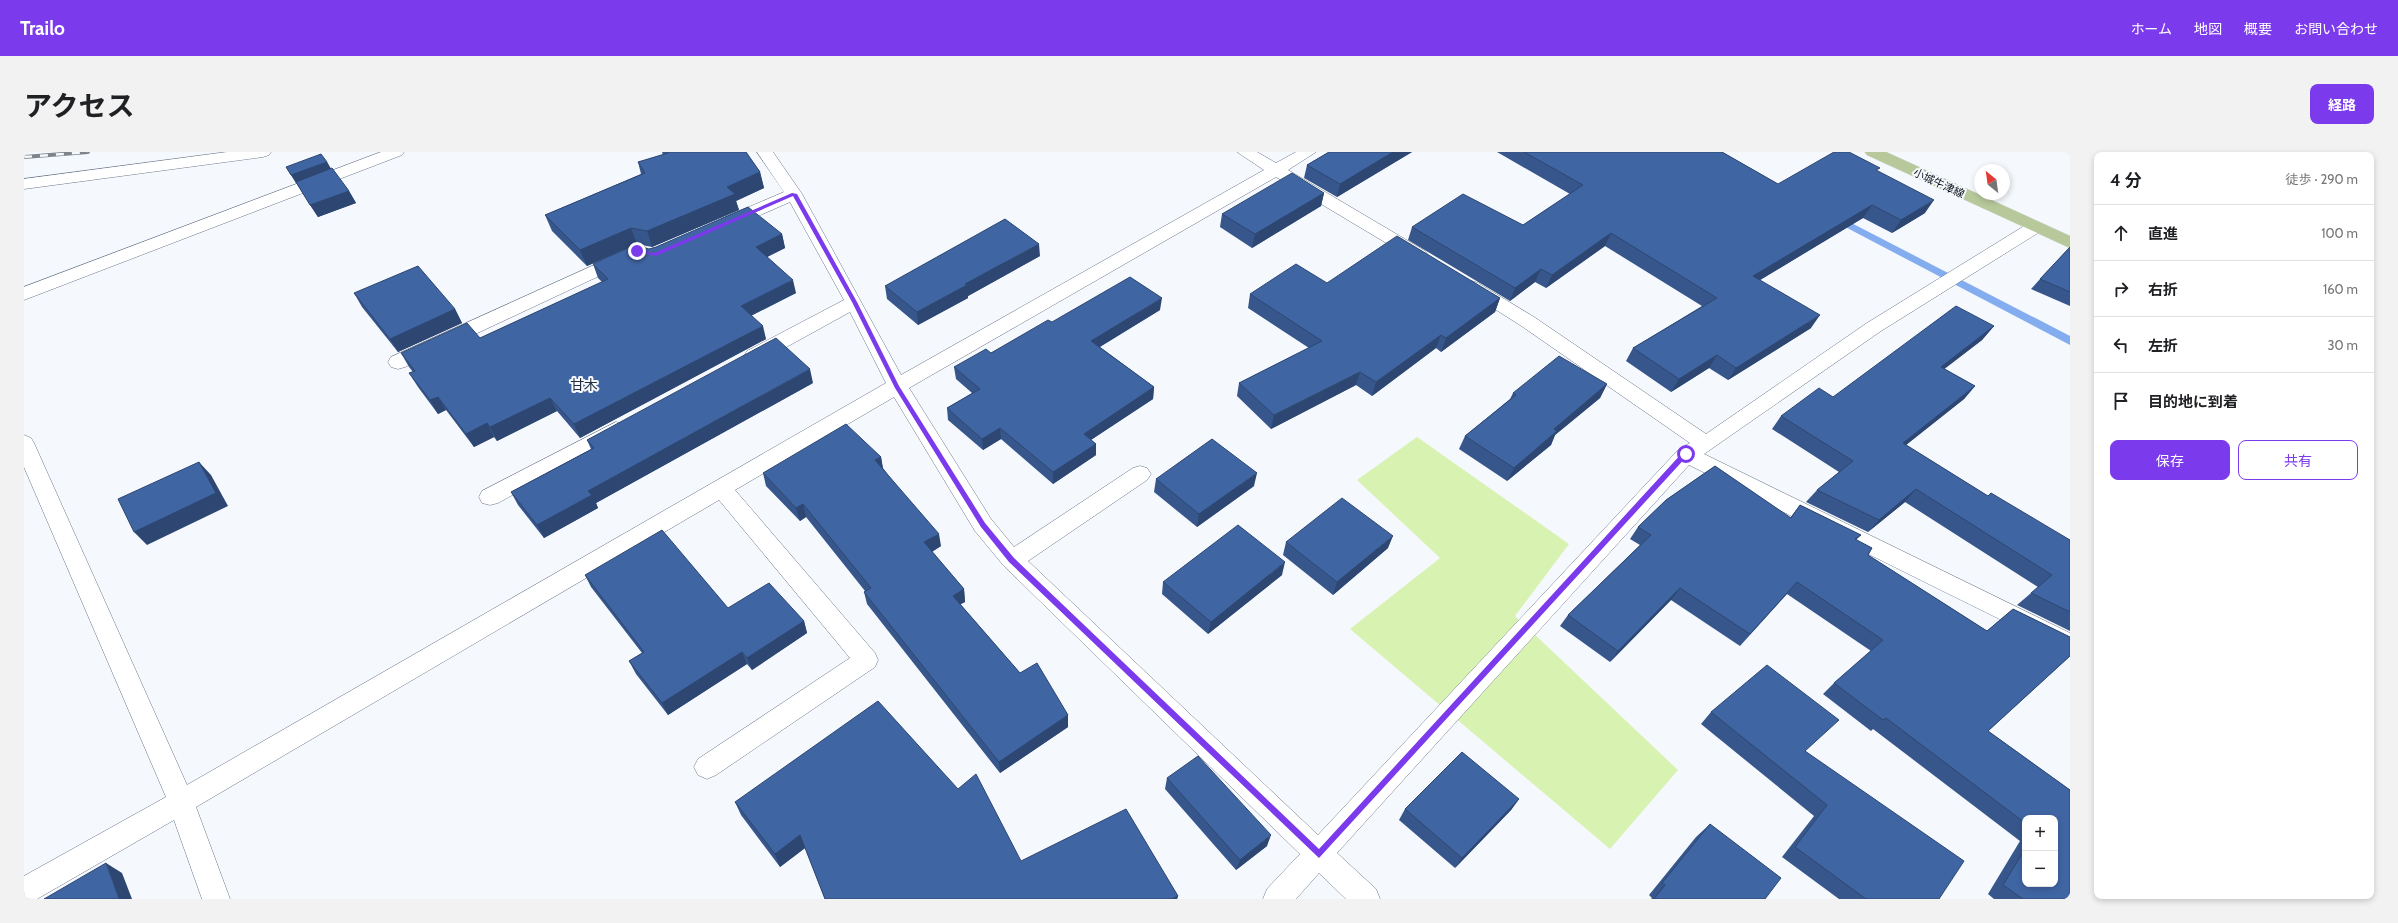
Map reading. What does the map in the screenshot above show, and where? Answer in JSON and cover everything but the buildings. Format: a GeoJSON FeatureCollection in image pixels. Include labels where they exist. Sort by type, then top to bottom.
{"type":"FeatureCollection","features":[{"type":"Feature","properties":{"kind":"main road","name":"小城牛津線"},"geometry":{"type":"LineString","coordinates":[[1873,152],[2070,243]]}},
{"type":"Feature","properties":{"kind":"street"},"geometry":{"type":"LineString","coordinates":[[24,184],[263,152]]}},
{"type":"Feature","properties":{"kind":"street"},"geometry":{"type":"LineString","coordinates":[[24,294],[396,152]]}},
{"type":"Feature","properties":{"kind":"street"},"geometry":{"type":"LineString","coordinates":[[765,152],[794,194],[854,302],[897,386],[983,525],[1012,560],[1366,899]]}},
{"type":"Feature","properties":{"kind":"street"},"geometry":{"type":"LineString","coordinates":[[1245,152],[1433,264]]}},
{"type":"Feature","properties":{"kind":"street"},"geometry":{"type":"LineString","coordinates":[[24,891],[181,802],[897,386],[1308,152]]}},
{"type":"Feature","properties":{"kind":"street"},"geometry":{"type":"LineString","coordinates":[[710,231],[794,194]]}},
{"type":"Feature","properties":{"kind":"street"},"geometry":{"type":"LineString","coordinates":[[1277,899],[1696,449],[1874,327],[1960,272],[2036,228]]}},
{"type":"Feature","properties":{"kind":"street"},"geometry":{"type":"LineString","coordinates":[[398,362],[637,251]]}},
{"type":"Feature","properties":{"kind":"street"},"geometry":{"type":"LineString","coordinates":[[1453,276],[1527,321],[1696,449],[2070,644]]}},
{"type":"Feature","properties":{"kind":"street"},"geometry":{"type":"LineString","coordinates":[[735,366],[854,302]]}},
{"type":"Feature","properties":{"kind":"street"},"geometry":{"type":"LineString","coordinates":[[490,497],[630,422]]}},
{"type":"Feature","properties":{"kind":"street"},"geometry":{"type":"LineString","coordinates":[[24,443],[181,802],[216,899]]}},
{"type":"Feature","properties":{"kind":"street"},"geometry":{"type":"LineString","coordinates":[[1012,560],[1140,474]]}},
{"type":"Feature","properties":{"kind":"street"},"geometry":{"type":"LineString","coordinates":[[707,767],[866,660],[721,488]]}},
{"type":"Feature","properties":{"kind":"green space"},"geometry":{"type":"Polygon","coordinates":[[[1417,437],[1569,544],[1515,616],[1678,770],[1610,849],[1350,629],[1440,558],[1357,480],[1417,437]]]}},
{"type":"Feature","properties":{"kind":"waterway"},"geometry":{"type":"LineString","coordinates":[[1836,218],[2070,341]]}},
{"type":"Feature","properties":{"kind":"railway"},"geometry":{"type":"LineString","coordinates":[[24,157],[88,152]]}},
{"type":"Feature","properties":{"kind":"district","name":"甘木"},"geometry":{"type":"Point","coordinates":[584,385]}},
{"type":"Feature","properties":{"kind":"route"},"geometry":{"type":"LineString","coordinates":[[637,251],[654,255],[794,194],[854,302],[897,386],[983,525],[1012,560],[1319,855],[1686,454]]}}]}
